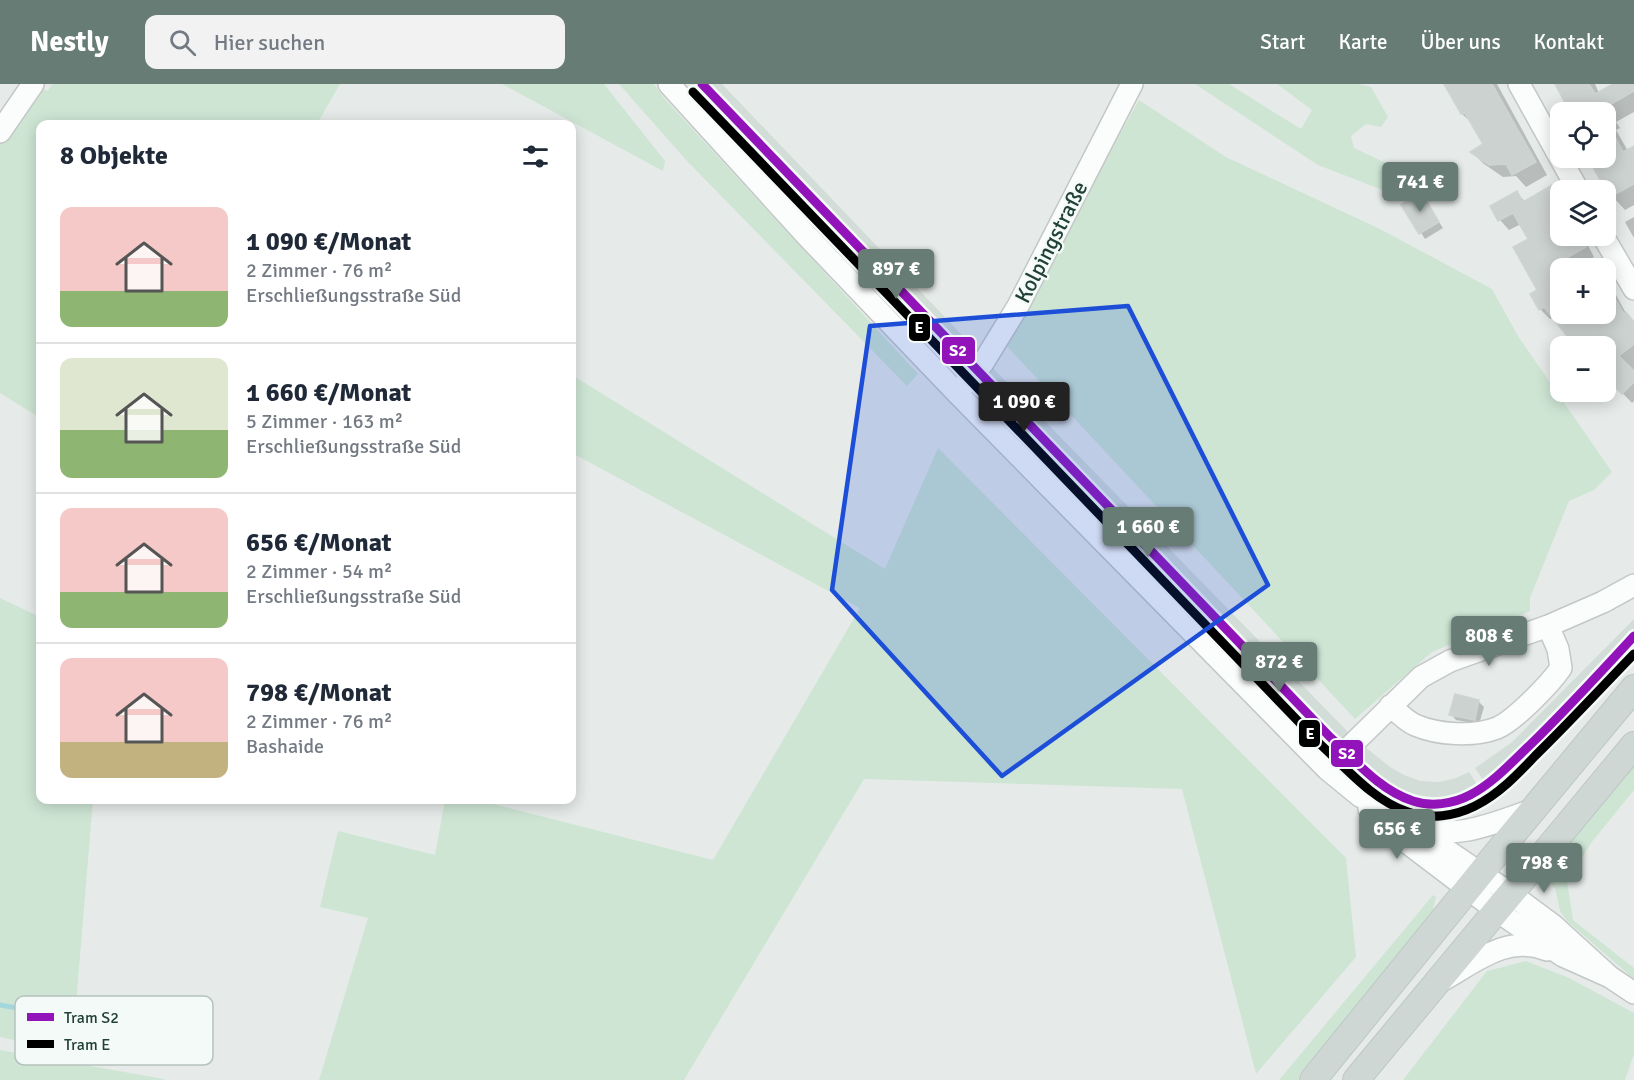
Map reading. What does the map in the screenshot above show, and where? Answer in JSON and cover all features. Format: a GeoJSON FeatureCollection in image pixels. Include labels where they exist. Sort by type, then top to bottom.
{"type":"FeatureCollection","features":[{"type":"Feature","properties":{"kind":"main road"},"geometry":{"type":"LineString","coordinates":[[1313,1080],[1634,687]]}},
{"type":"Feature","properties":{"kind":"main road"},"geometry":{"type":"LineString","coordinates":[[1356,1080],[1634,745]]}},
{"type":"Feature","properties":{"kind":"street"},"geometry":{"type":"LineString","coordinates":[[0,132],[33,84]]}},
{"type":"Feature","properties":{"kind":"street"},"geometry":{"type":"LineString","coordinates":[[669,84],[806,235],[957,393],[1327,769],[1360,796],[1408,824],[1427,831],[1475,830],[1534,809]]}},
{"type":"Feature","properties":{"kind":"street","name":"Kolpingstraße"},"geometry":{"type":"LineString","coordinates":[[957,393],[983,363],[1018,306],[1132,84]]}},
{"type":"Feature","properties":{"kind":"street"},"geometry":{"type":"LineString","coordinates":[[1519,84],[1572,180]]}},
{"type":"Feature","properties":{"kind":"street"},"geometry":{"type":"LineString","coordinates":[[1609,246],[1634,289]]}},
{"type":"Feature","properties":{"kind":"street"},"geometry":{"type":"LineString","coordinates":[[1327,769],[1421,677],[1450,661],[1548,626],[1603,602],[1634,585]]}},
{"type":"Feature","properties":{"kind":"street"},"geometry":{"type":"LineString","coordinates":[[1390,706],[1414,725],[1461,735],[1497,728],[1509,720],[1553,679],[1561,668],[1558,649],[1548,626]]}},
{"type":"Feature","properties":{"kind":"street"},"geometry":{"type":"LineString","coordinates":[[1360,796],[1377,820],[1475,881]]}},
{"type":"Feature","properties":{"kind":"street"},"geometry":{"type":"LineString","coordinates":[[1408,824],[1504,903],[1563,956]]}},
{"type":"Feature","properties":{"kind":"street"},"geometry":{"type":"LineString","coordinates":[[1504,903],[1554,926],[1610,978]]}},
{"type":"Feature","properties":{"kind":"street"},"geometry":{"type":"LineString","coordinates":[[1436,984],[1503,947],[1520,944],[1537,946],[1563,956],[1610,978],[1634,993]]}},
{"type":"Feature","properties":{"kind":"highlighted area"},"geometry":{"type":"Polygon","coordinates":[[[1128,306],[1268,585],[1002,776],[832,590],[870,326],[1128,306]]]}},
{"type":"Feature","properties":{"kind":"shaded area"},"geometry":{"type":"Polygon","coordinates":[[[695,84],[722,84],[962,335],[940,340],[710,103],[695,84]]]}},
{"type":"Feature","properties":{"kind":"shaded area"},"geometry":{"type":"Polygon","coordinates":[[[968,341],[980,354],[964,363],[947,346],[968,341]]]}},
{"type":"Feature","properties":{"kind":"shaded area"},"geometry":{"type":"Polygon","coordinates":[[[992,367],[1351,735],[1331,741],[987,386],[992,367]]]}},
{"type":"Feature","properties":{"kind":"shaded area"},"geometry":{"type":"Polygon","coordinates":[[[1634,619],[1634,646],[1489,789],[1475,768],[1511,743],[1634,619]]]}},
{"type":"Feature","properties":{"kind":"shaded area"},"geometry":{"type":"Polygon","coordinates":[[[1365,747],[1390,767],[1421,781],[1439,782],[1469,772],[1484,795],[1451,809],[1437,811],[1406,806],[1364,777],[1365,747]]]}},
{"type":"Feature","properties":{"kind":"green space"},"geometry":{"type":"Polygon","coordinates":[[[52,84],[340,84],[319,120],[36,120],[36,416],[0,393],[0,145],[40,88],[48,91],[52,84]]]}},
{"type":"Feature","properties":{"kind":"green space"},"geometry":{"type":"Polygon","coordinates":[[[502,84],[604,84],[665,161],[663,171],[576,124],[576,120],[569,120],[502,84]]]}},
{"type":"Feature","properties":{"kind":"green space"},"geometry":{"type":"Polygon","coordinates":[[[619,84],[654,84],[664,98],[918,374],[907,386],[687,161],[619,84]]]}},
{"type":"Feature","properties":{"kind":"green space"},"geometry":{"type":"Polygon","coordinates":[[[1195,84],[1229,84],[1301,129],[1312,110],[1277,84],[1358,84],[1371,87],[1388,117],[1381,127],[1366,124],[1351,136],[1354,148],[1405,172],[1404,185],[1393,194],[1318,165],[1195,84]]]}},
{"type":"Feature","properties":{"kind":"green space"},"geometry":{"type":"Polygon","coordinates":[[[1139,100],[1226,157],[1380,229],[1492,289],[1518,336],[1550,382],[1550,402],[1564,402],[1612,472],[1594,490],[1569,501],[1530,598],[1530,611],[1432,652],[1355,719],[1003,342],[1139,100]]]}},
{"type":"Feature","properties":{"kind":"green space"},"geometry":{"type":"Polygon","coordinates":[[[576,377],[885,569],[938,448],[1346,858],[1356,957],[1256,1074],[1182,789],[864,779],[684,1080],[319,1080],[368,918],[320,907],[338,831],[435,855],[444,804],[494,804],[713,860],[860,608],[576,455],[576,377]]]}},
{"type":"Feature","properties":{"kind":"green space"},"geometry":{"type":"Polygon","coordinates":[[[0,598],[36,615],[36,804],[93,804],[77,996],[15,996],[15,1040],[0,1037],[0,598]]]}},
{"type":"Feature","properties":{"kind":"green space"},"geometry":{"type":"Polygon","coordinates":[[[1634,765],[1634,790],[1591,843],[1567,881],[1573,920],[1634,968],[1634,979],[1566,920],[1560,911],[1555,888],[1546,877],[1552,864],[1634,765]]]}},
{"type":"Feature","properties":{"kind":"green space"},"geometry":{"type":"Polygon","coordinates":[[[1433,895],[1436,897],[1432,913],[1425,924],[1298,1080],[1279,1080],[1433,895]]]}},
{"type":"Feature","properties":{"kind":"green space"},"geometry":{"type":"Polygon","coordinates":[[[1526,961],[1569,978],[1634,1013],[1634,1054],[1625,1080],[1403,1080],[1487,971],[1526,961]]]}},
{"type":"Feature","properties":{"kind":"green space"},"geometry":{"type":"Polygon","coordinates":[[[0,1050],[15,1053],[15,1065],[85,1065],[164,1079],[164,1080],[0,1080],[0,1050]]]}},
{"type":"Feature","properties":{"kind":"building"},"geometry":{"type":"Polygon","coordinates":[[[1444,84],[1492,84],[1536,162],[1512,175],[1506,164],[1489,165],[1470,152],[1483,144],[1465,113],[1461,114],[1444,84]]]}},
{"type":"Feature","properties":{"kind":"building"},"geometry":{"type":"Polygon","coordinates":[[[1555,84],[1589,84],[1595,94],[1613,84],[1634,84],[1634,91],[1615,102],[1565,102],[1555,84]]]}},
{"type":"Feature","properties":{"kind":"building"},"geometry":{"type":"Polygon","coordinates":[[[1616,139],[1623,152],[1634,146],[1634,184],[1616,194],[1616,180],[1600,180],[1594,169],[1616,168],[1616,139]]]}},
{"type":"Feature","properties":{"kind":"building"},"geometry":{"type":"Polygon","coordinates":[[[1550,186],[1550,246],[1586,247],[1567,258],[1550,258],[1550,315],[1544,307],[1539,310],[1530,294],[1537,290],[1513,247],[1528,239],[1513,213],[1498,221],[1490,206],[1517,191],[1523,202],[1550,186]]]}},
{"type":"Feature","properties":{"kind":"building"},"geometry":{"type":"Polygon","coordinates":[[[1421,192],[1439,222],[1419,234],[1401,205],[1421,192]]]}},
{"type":"Feature","properties":{"kind":"building"},"geometry":{"type":"Polygon","coordinates":[[[1616,300],[1624,314],[1626,312],[1634,322],[1634,344],[1616,358],[1616,336],[1567,336],[1558,324],[1616,324],[1616,300]]]}},
{"type":"Feature","properties":{"kind":"building"},"geometry":{"type":"Polygon","coordinates":[[[1619,356],[1634,371],[1634,382],[1622,394],[1616,388],[1616,358],[1619,356]]]}},
{"type":"Feature","properties":{"kind":"building"},"geometry":{"type":"Polygon","coordinates":[[[1455,694],[1479,700],[1475,720],[1449,715],[1455,694]]]}},
{"type":"Feature","properties":{"kind":"waterway"},"geometry":{"type":"LineString","coordinates":[[0,1005],[15,1008]]}},
{"type":"Feature","properties":{"kind":"tram line","name":"S2"},"geometry":{"type":"LineString","coordinates":[[702,84],[1330,737],[1368,774],[1389,790],[1420,803],[1442,804],[1470,795],[1486,785],[1543,732],[1634,636]]}},
{"type":"Feature","properties":{"kind":"tram line","name":"E"},"geometry":{"type":"LineString","coordinates":[[693,92],[1321,745],[1383,800],[1408,812],[1425,816],[1442,816],[1459,812],[1484,801],[1514,777],[1634,654]]}}]}
